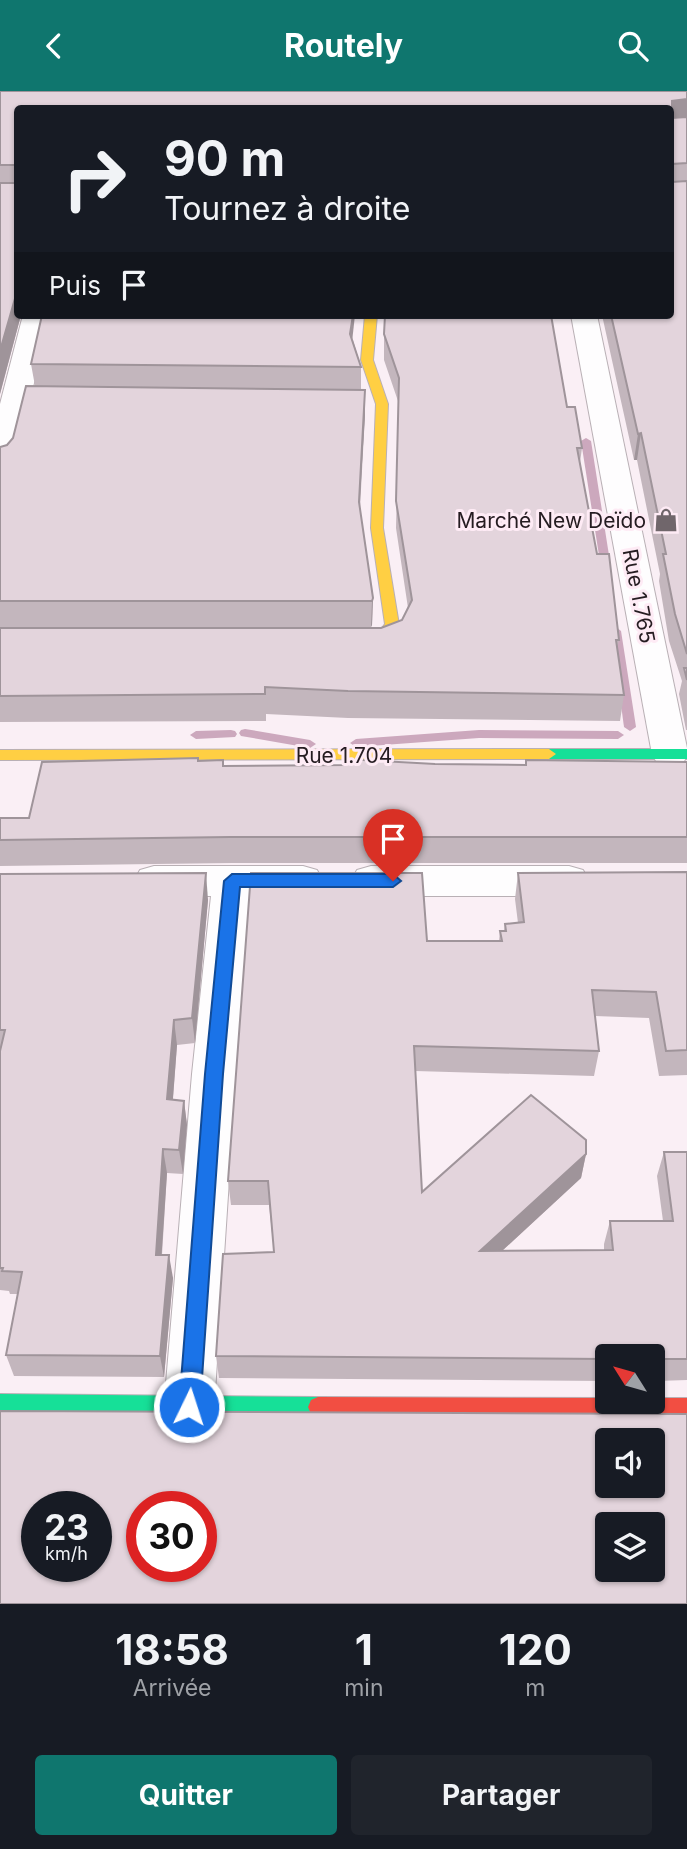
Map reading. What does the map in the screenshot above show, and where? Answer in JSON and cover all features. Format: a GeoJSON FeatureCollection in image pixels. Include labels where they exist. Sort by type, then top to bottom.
{"type":"FeatureCollection","features":[{"type":"Feature","properties":{"kind":"street"},"geometry":{"type":"LineString","coordinates":[[0,463],[35,319]]}},
{"type":"Feature","properties":{"kind":"street"},"geometry":{"type":"LineString","coordinates":[[339,641],[380,641],[387,637],[392,625],[377,528],[368,403],[367,360],[371,319]]}},
{"type":"Feature","properties":{"kind":"street","name":"Rue 1.765"},"geometry":{"type":"LineString","coordinates":[[585,319],[679,754]]}},
{"type":"Feature","properties":{"kind":"street"},"geometry":{"type":"LineString","coordinates":[[16,400],[97,401]]}},
{"type":"Feature","properties":{"kind":"street","name":"Rue 1.704"},"geometry":{"type":"LineString","coordinates":[[0,755],[679,754]]}},
{"type":"Feature","properties":{"kind":"street"},"geometry":{"type":"LineString","coordinates":[[189,1407],[214,1074],[232,881]]}},
{"type":"Feature","properties":{"kind":"street"},"geometry":{"type":"LineString","coordinates":[[123,882],[604,881]]}},
{"type":"Feature","properties":{"kind":"street"},"geometry":{"type":"LineString","coordinates":[[0,1404],[687,1408]]}},
{"type":"Feature","properties":{"kind":"building"},"geometry":{"type":"Polygon","coordinates":[[[0,91],[687,91],[687,99],[672,101],[672,105],[14,105],[14,165],[0,165],[0,91]]]}},
{"type":"Feature","properties":{"kind":"building"},"geometry":{"type":"Polygon","coordinates":[[[687,117],[687,163],[674,164],[674,118],[687,117]]]}},
{"type":"Feature","properties":{"kind":"building"},"geometry":{"type":"Polygon","coordinates":[[[687,181],[687,654],[675,614],[663,554],[666,554],[641,433],[638,434],[612,319],[674,319],[674,182],[687,181]]]}},
{"type":"Feature","properties":{"kind":"building"},"geometry":{"type":"Polygon","coordinates":[[[0,183],[14,183],[14,302],[0,351],[0,183]]]}},
{"type":"Feature","properties":{"kind":"building"},"geometry":{"type":"Polygon","coordinates":[[[41,319],[352,319],[350,334],[361,367],[31,364],[41,319]]]}},
{"type":"Feature","properties":{"kind":"building"},"geometry":{"type":"Polygon","coordinates":[[[385,319],[552,319],[567,407],[575,407],[582,448],[577,448],[597,554],[609,554],[619,640],[616,640],[624,695],[348,691],[265,687],[265,694],[0,696],[0,628],[381,628],[402,620],[412,600],[396,501],[399,378],[384,334],[385,319]]]}},
{"type":"Feature","properties":{"kind":"building"},"geometry":{"type":"Polygon","coordinates":[[[26,386],[365,390],[359,502],[372,601],[0,601],[0,447],[7,445],[13,438],[26,386]]]}},
{"type":"Feature","properties":{"kind":"building"},"geometry":{"type":"Polygon","coordinates":[[[198,758],[198,761],[223,760],[223,766],[346,765],[345,759],[526,765],[526,760],[687,762],[687,837],[0,840],[0,818],[29,818],[42,762],[198,758]]]}},
{"type":"Feature","properties":{"kind":"building"},"geometry":{"type":"Polygon","coordinates":[[[687,872],[687,1050],[666,1051],[656,992],[592,990],[599,1051],[414,1046],[422,1192],[531,1095],[586,1140],[586,1154],[480,1251],[613,1250],[610,1221],[673,1221],[664,1152],[687,1152],[687,1359],[665,1359],[665,1344],[595,1344],[595,1359],[216,1356],[223,1254],[274,1252],[268,1181],[228,1181],[251,873],[422,873],[427,941],[502,941],[500,931],[506,931],[505,924],[524,922],[518,873],[687,872]]]}},
{"type":"Feature","properties":{"kind":"building"},"geometry":{"type":"Polygon","coordinates":[[[206,873],[192,1018],[174,1020],[167,1099],[184,1101],[179,1150],[163,1149],[156,1255],[169,1255],[160,1356],[6,1355],[22,1272],[2,1271],[3,1268],[0,1268],[0,1051],[5,1030],[0,1030],[0,874],[206,873]]]}},
{"type":"Feature","properties":{"kind":"building"},"geometry":{"type":"Polygon","coordinates":[[[0,1411],[687,1414],[687,1604],[0,1604],[0,1411]]]}},
{"type":"Feature","properties":{"kind":"waterway"},"geometry":{"type":"LineString","coordinates":[[586,441],[606,568]]}},
{"type":"Feature","properties":{"kind":"waterway"},"geometry":{"type":"LineString","coordinates":[[616,631],[630,727]]}},
{"type":"Feature","properties":{"kind":"waterway"},"geometry":{"type":"LineString","coordinates":[[245,733],[310,744]]}},
{"type":"Feature","properties":{"kind":"waterway"},"geometry":{"type":"LineString","coordinates":[[196,735],[231,734]]}},
{"type":"Feature","properties":{"kind":"waterway"},"geometry":{"type":"LineString","coordinates":[[356,743],[479,734],[618,735]]}},
{"type":"Feature","properties":{"kind":"traffic: fast"},"geometry":{"type":"LineString","coordinates":[[549,754],[687,754]]}},
{"type":"Feature","properties":{"kind":"traffic: fast"},"geometry":{"type":"LineString","coordinates":[[0,1404],[318,1407]]}},
{"type":"Feature","properties":{"kind":"traffic: slow"},"geometry":{"type":"LineString","coordinates":[[350,641],[381,639],[392,625],[377,528],[382,404],[367,360],[371,319]]}},
{"type":"Feature","properties":{"kind":"traffic: slow"},"geometry":{"type":"LineString","coordinates":[[0,755],[549,754]]}},
{"type":"Feature","properties":{"kind":"traffic: jam"},"geometry":{"type":"LineString","coordinates":[[318,1407],[687,1408]]}},
{"type":"Feature","properties":{"kind":"place","name":"Marché New Deïdo"},"geometry":{"type":"Point","coordinates":[666,520]}},
{"type":"Feature","properties":{"kind":"route"},"geometry":{"type":"LineString","coordinates":[[189,1407],[214,1074],[232,881],[393,881]]}}]}
